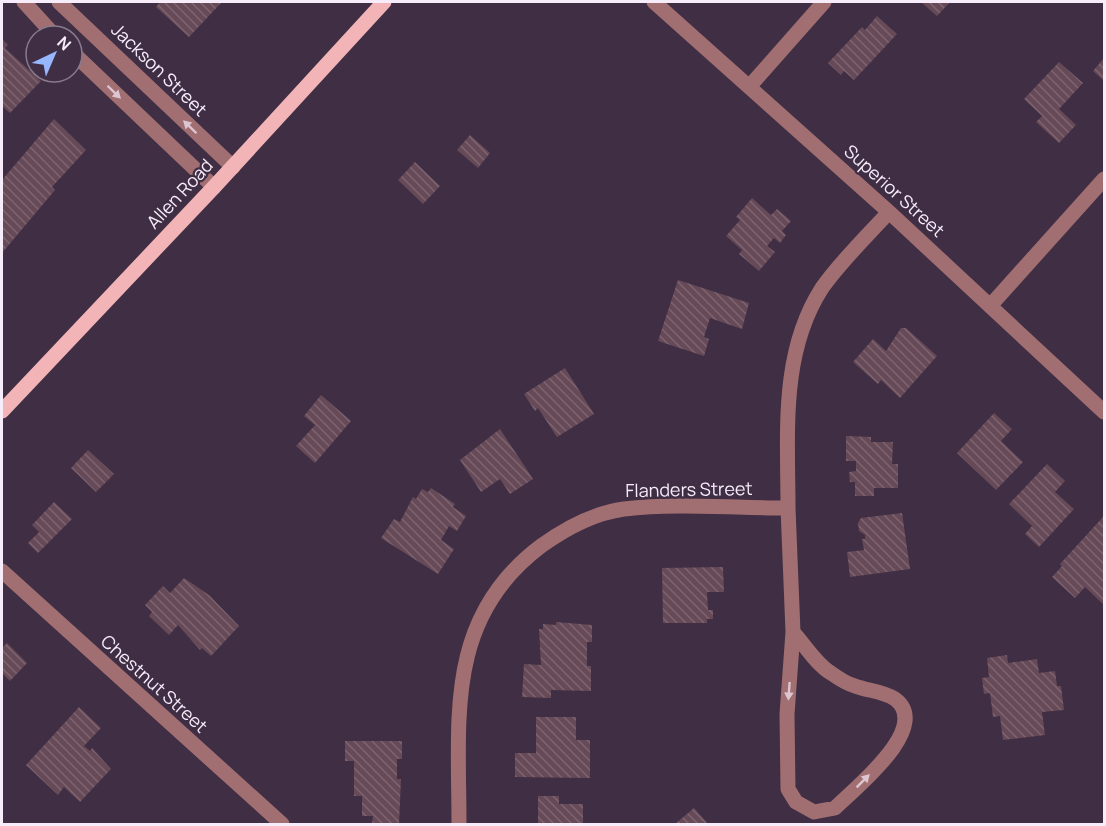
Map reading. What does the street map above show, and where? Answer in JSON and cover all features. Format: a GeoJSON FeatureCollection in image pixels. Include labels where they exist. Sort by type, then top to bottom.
{"type":"FeatureCollection","features":[{"type":"Feature","properties":{"kind":"main road","name":"Allen Road"},"geometry":{"type":"LineString","coordinates":[[2,411],[214,187],[384,2]]}},
{"type":"Feature","properties":{"kind":"street"},"geometry":{"type":"LineString","coordinates":[[24,2],[44,24]]}},
{"type":"Feature","properties":{"kind":"street","name":"Jackson Street"},"geometry":{"type":"LineString","coordinates":[[59,2],[232,167]]}},
{"type":"Feature","properties":{"kind":"street","name":"Superior Street"},"geometry":{"type":"LineString","coordinates":[[654,2],[889,212],[1104,412]]}},
{"type":"Feature","properties":{"kind":"street"},"geometry":{"type":"LineString","coordinates":[[749,87],[824,2]]}},
{"type":"Feature","properties":{"kind":"street"},"geometry":{"type":"LineString","coordinates":[[84,63],[214,187]]}},
{"type":"Feature","properties":{"kind":"street"},"geometry":{"type":"LineString","coordinates":[[990,306],[1104,180]]}},
{"type":"Feature","properties":{"kind":"street"},"geometry":{"type":"LineString","coordinates":[[793,632],[828,672],[855,686],[892,698],[905,713],[906,723],[901,737],[887,756],[835,808],[825,812],[814,812],[796,802],[788,789],[787,714],[793,632],[788,507],[790,376],[802,326],[823,288],[889,212]]}},
{"type":"Feature","properties":{"kind":"street","name":"Flanders Street"},"geometry":{"type":"LineString","coordinates":[[459,825],[459,693],[464,667],[482,614],[514,568],[570,527],[608,512],[648,508],[788,507]]}},
{"type":"Feature","properties":{"kind":"street","name":"Chestnut Street"},"geometry":{"type":"LineString","coordinates":[[2,571],[282,825]]}},
{"type":"Feature","properties":{"kind":"building"},"geometry":{"type":"Polygon","coordinates":[[[160,2],[222,2],[189,37],[156,7],[160,2]]]}},
{"type":"Feature","properties":{"kind":"building"},"geometry":{"type":"Polygon","coordinates":[[[921,2],[950,2],[937,16],[921,2]]]}},
{"type":"Feature","properties":{"kind":"building"},"geometry":{"type":"Polygon","coordinates":[[[877,16],[897,34],[854,80],[844,71],[841,75],[828,63],[862,27],[865,30],[877,16]]]}},
{"type":"Feature","properties":{"kind":"building"},"geometry":{"type":"Polygon","coordinates":[[[2,39],[8,45],[5,48],[24,65],[24,84],[38,84],[10,113],[2,106],[2,39]]]}},
{"type":"Feature","properties":{"kind":"building"},"geometry":{"type":"Polygon","coordinates":[[[1104,58],[1104,81],[1093,71],[1104,58]]]}},
{"type":"Feature","properties":{"kind":"building"},"geometry":{"type":"Polygon","coordinates":[[[1059,62],[1083,83],[1059,109],[1076,125],[1059,143],[1036,122],[1042,116],[1024,99],[1059,62]]]}},
{"type":"Feature","properties":{"kind":"building"},"geometry":{"type":"Polygon","coordinates":[[[54,119],[86,150],[52,187],[55,190],[2,253],[2,180],[54,119]]]}},
{"type":"Feature","properties":{"kind":"building"},"geometry":{"type":"Polygon","coordinates":[[[470,135],[490,153],[478,168],[457,150],[470,135]]]}},
{"type":"Feature","properties":{"kind":"building"},"geometry":{"type":"Polygon","coordinates":[[[415,162],[440,186],[423,204],[398,180],[415,162]]]}},
{"type":"Feature","properties":{"kind":"building"},"geometry":{"type":"Polygon","coordinates":[[[752,198],[771,215],[777,209],[791,221],[782,231],[786,235],[780,243],[774,238],[767,246],[775,252],[759,271],[739,254],[742,250],[726,236],[740,220],[736,217],[752,198]]]}},
{"type":"Feature","properties":{"kind":"building"},"geometry":{"type":"Polygon","coordinates":[[[678,280],[749,303],[742,329],[710,318],[704,337],[709,339],[704,356],[658,341],[678,280]]]}},
{"type":"Feature","properties":{"kind":"building"},"geometry":{"type":"Polygon","coordinates":[[[901,328],[906,328],[937,356],[900,398],[881,380],[878,384],[853,362],[873,339],[886,351],[901,328]]]}},
{"type":"Feature","properties":{"kind":"building"},"geometry":{"type":"Polygon","coordinates":[[[565,368],[594,414],[557,437],[538,408],[535,411],[524,394],[565,368]]]}},
{"type":"Feature","properties":{"kind":"building"},"geometry":{"type":"Polygon","coordinates":[[[321,395],[351,421],[315,463],[296,446],[315,425],[304,416],[321,395]]]}},
{"type":"Feature","properties":{"kind":"building"},"geometry":{"type":"Polygon","coordinates":[[[994,413],[1012,429],[1001,441],[1023,462],[996,490],[957,453],[994,413]]]}},
{"type":"Feature","properties":{"kind":"building"},"geometry":{"type":"Polygon","coordinates":[[[500,429],[533,479],[510,494],[500,479],[481,492],[460,460],[500,429]]]}},
{"type":"Feature","properties":{"kind":"building"},"geometry":{"type":"Polygon","coordinates":[[[846,436],[871,437],[871,442],[893,442],[892,464],[898,464],[898,488],[874,488],[874,496],[855,496],[855,482],[850,482],[849,472],[856,471],[856,461],[846,461],[846,436]]]}},
{"type":"Feature","properties":{"kind":"building"},"geometry":{"type":"Polygon","coordinates":[[[88,450],[114,474],[96,492],[71,468],[88,450]]]}},
{"type":"Feature","properties":{"kind":"building"},"geometry":{"type":"Polygon","coordinates":[[[1047,464],[1065,481],[1055,492],[1074,509],[1039,547],[1025,534],[1032,526],[1009,504],[1047,464]]]}},
{"type":"Feature","properties":{"kind":"building"},"geometry":{"type":"Polygon","coordinates":[[[431,488],[455,504],[453,507],[466,516],[457,531],[449,526],[441,540],[454,549],[438,574],[381,538],[394,519],[400,522],[413,497],[416,499],[422,489],[428,492],[431,488]]]}},
{"type":"Feature","properties":{"kind":"building"},"geometry":{"type":"Polygon","coordinates":[[[54,502],[72,519],[38,553],[28,543],[39,532],[32,525],[54,502]]]}},
{"type":"Feature","properties":{"kind":"building"},"geometry":{"type":"Polygon","coordinates":[[[902,513],[910,569],[850,577],[847,552],[864,550],[862,539],[865,539],[865,535],[859,531],[858,523],[861,518],[902,513]]]}},
{"type":"Feature","properties":{"kind":"building"},"geometry":{"type":"Polygon","coordinates":[[[1103,517],[1104,605],[1085,587],[1075,598],[1052,577],[1062,566],[1060,564],[1103,517]]]}},
{"type":"Feature","properties":{"kind":"building"},"geometry":{"type":"Polygon","coordinates":[[[723,567],[724,592],[707,592],[708,610],[713,610],[713,619],[707,619],[707,623],[663,623],[662,568],[723,567]]]}},
{"type":"Feature","properties":{"kind":"building"},"geometry":{"type":"Polygon","coordinates":[[[184,578],[209,595],[239,626],[211,656],[202,648],[200,650],[178,625],[169,635],[149,616],[152,612],[145,605],[163,586],[170,593],[184,578]]]}},
{"type":"Feature","properties":{"kind":"building"},"geometry":{"type":"Polygon","coordinates":[[[556,622],[592,625],[592,642],[587,642],[587,666],[591,666],[591,691],[551,690],[551,698],[522,697],[524,664],[541,665],[539,629],[543,629],[543,624],[556,625],[556,622]]]}},
{"type":"Feature","properties":{"kind":"building"},"geometry":{"type":"Polygon","coordinates":[[[7,643],[27,663],[10,681],[2,673],[2,648],[7,643]]]}},
{"type":"Feature","properties":{"kind":"building"},"geometry":{"type":"Polygon","coordinates":[[[1007,655],[1008,663],[1037,659],[1039,673],[1055,671],[1057,686],[1061,686],[1064,710],[1042,712],[1045,735],[1003,740],[1000,716],[993,717],[990,693],[984,694],[982,678],[989,677],[987,658],[1007,655]]]}},
{"type":"Feature","properties":{"kind":"building"},"geometry":{"type":"Polygon","coordinates":[[[79,707],[101,728],[84,746],[90,751],[92,748],[111,769],[80,802],[64,787],[58,795],[26,765],[79,707]]]}},
{"type":"Feature","properties":{"kind":"building"},"geometry":{"type":"Polygon","coordinates":[[[536,717],[576,717],[576,740],[590,740],[590,778],[515,777],[515,753],[536,753],[536,717]]]}},
{"type":"Feature","properties":{"kind":"building"},"geometry":{"type":"Polygon","coordinates":[[[345,741],[402,741],[402,759],[397,759],[397,779],[401,779],[399,824],[372,824],[373,816],[362,816],[362,796],[354,796],[354,761],[345,761],[345,741]]]}},
{"type":"Feature","properties":{"kind":"building"},"geometry":{"type":"Polygon","coordinates":[[[538,796],[559,796],[559,804],[583,804],[583,824],[538,824],[538,796]]]}},
{"type":"Feature","properties":{"kind":"building"},"geometry":{"type":"Polygon","coordinates":[[[694,808],[708,824],[675,824],[694,808]]]}}]}
